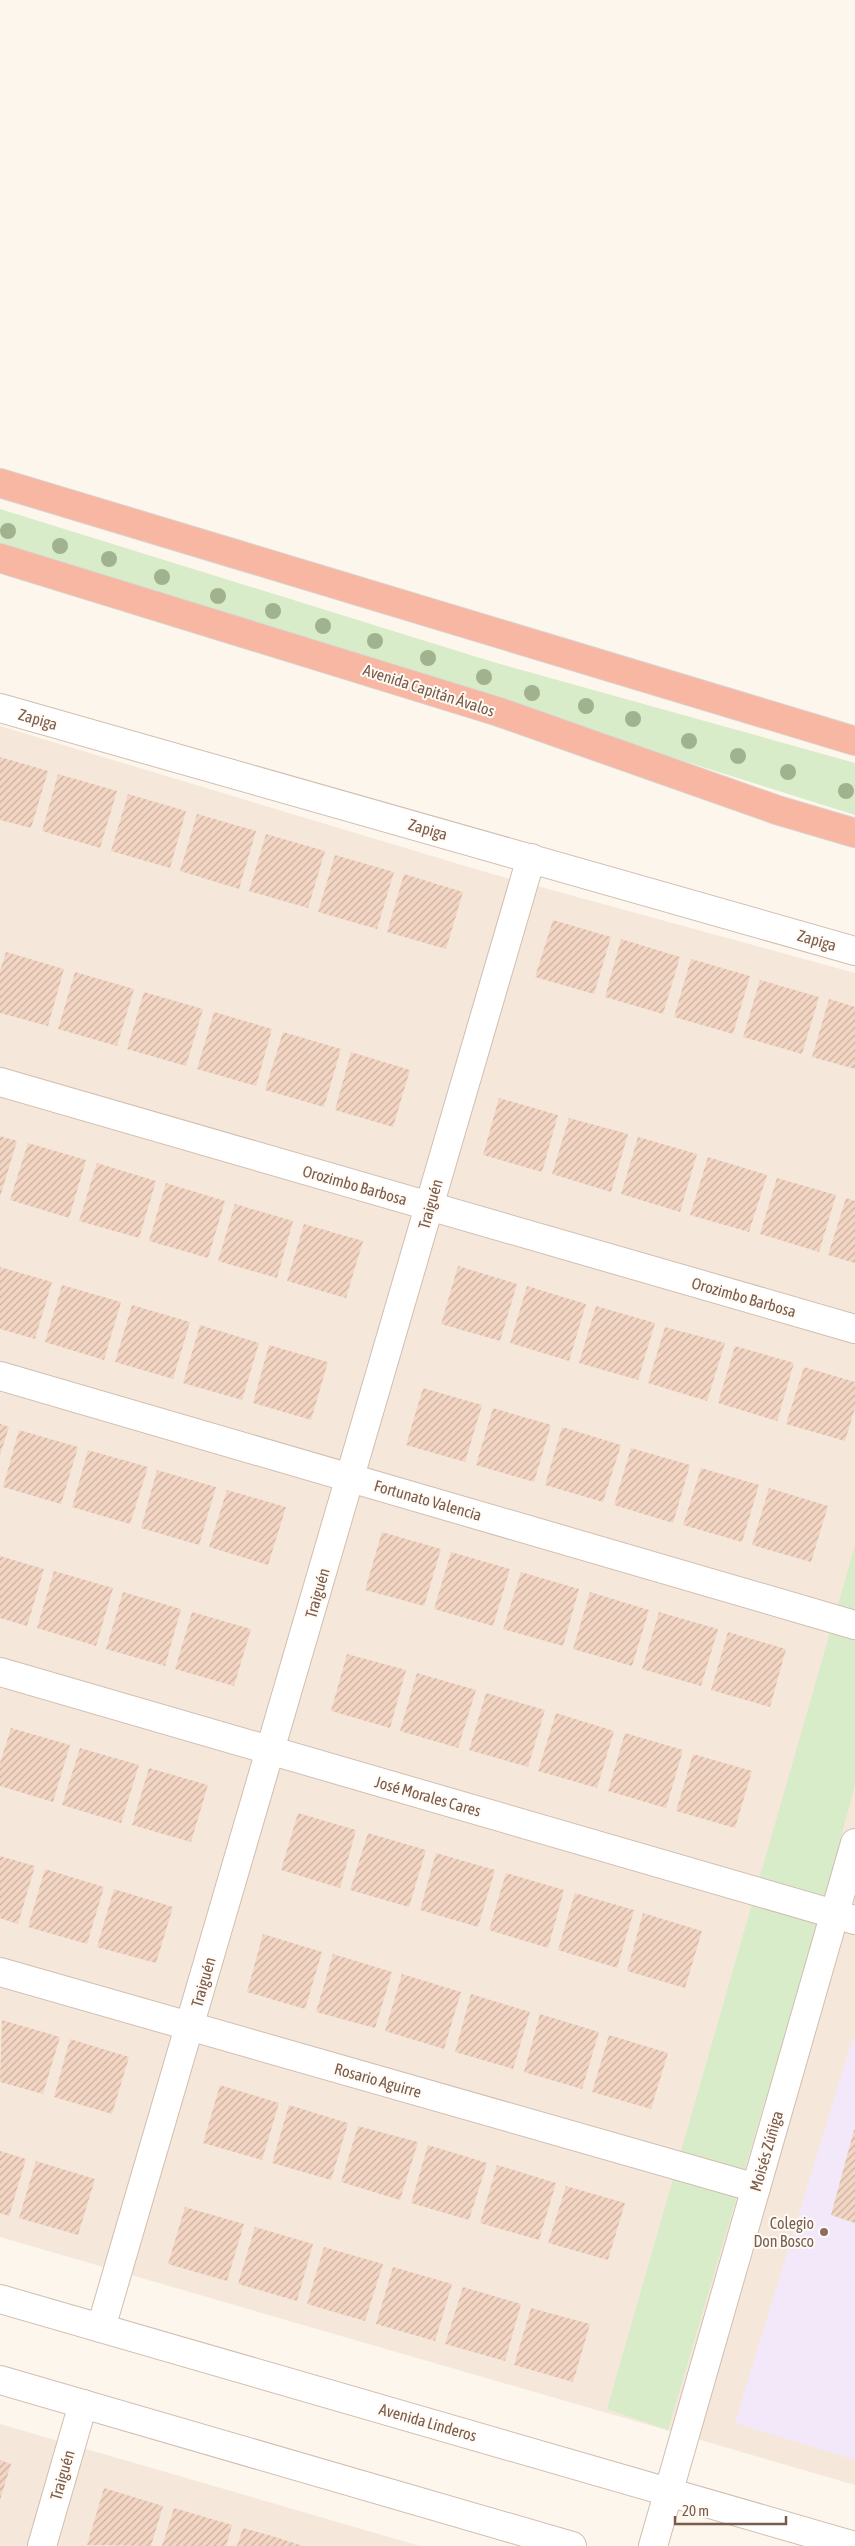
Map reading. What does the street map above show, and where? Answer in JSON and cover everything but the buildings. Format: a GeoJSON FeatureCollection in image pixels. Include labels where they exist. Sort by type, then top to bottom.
{"type":"FeatureCollection","features":[{"type":"Feature","properties":{"kind":"highway"},"geometry":{"type":"LineString","coordinates":[[0,483],[855,741]]}},
{"type":"Feature","properties":{"kind":"highway","name":"Avenida Capitán Ávalos"},"geometry":{"type":"LineString","coordinates":[[0,558],[499,712],[777,810],[855,833]]}},
{"type":"Feature","properties":{"kind":"street","name":"Zapiga"},"geometry":{"type":"LineString","coordinates":[[0,708],[855,951]]}},
{"type":"Feature","properties":{"kind":"street","name":"Traiguén"},"geometry":{"type":"LineString","coordinates":[[102,2328],[530,858]]}},
{"type":"Feature","properties":{"kind":"street","name":"Orozimbo Barbosa"},"geometry":{"type":"LineString","coordinates":[[0,1082],[855,1329]]}},
{"type":"Feature","properties":{"kind":"street","name":"Fortunato Valencia"},"geometry":{"type":"LineString","coordinates":[[0,1376],[855,1625]]}},
{"type":"Feature","properties":{"kind":"street","name":"José Morales Cares"},"geometry":{"type":"LineString","coordinates":[[0,1672],[845,1918]]}},
{"type":"Feature","properties":{"kind":"street","name":"Moisés Zúñiga"},"geometry":{"type":"LineString","coordinates":[[653,2546],[756,2188],[845,1918],[855,1843]]}},
{"type":"Feature","properties":{"kind":"street","name":"Rosario Aguirre"},"geometry":{"type":"LineString","coordinates":[[0,1972],[756,2188]]}},
{"type":"Feature","properties":{"kind":"street","name":"Avenida Linderos"},"geometry":{"type":"LineString","coordinates":[[0,2299],[855,2546]]}},
{"type":"Feature","properties":{"kind":"street"},"geometry":{"type":"LineString","coordinates":[[0,2380],[572,2546]]}},
{"type":"Feature","properties":{"kind":"street","name":"Traiguén"},"geometry":{"type":"LineString","coordinates":[[42,2546],[82,2404]]}},
{"type":"Feature","properties":{"kind":"shaded area"},"geometry":{"type":"Polygon","coordinates":[[[0,726],[482,871],[855,973],[855,2485],[0,2237],[0,726]]]}},
{"type":"Feature","properties":{"kind":"shaded area","name":"Colegio Don Bosco"},"geometry":{"type":"Polygon","coordinates":[[[852,2040],[855,2041],[855,2460],[735,2423],[852,2040]]]}},
{"type":"Feature","properties":{"kind":"shaded area"},"geometry":{"type":"Polygon","coordinates":[[[0,2424],[420,2546],[0,2546],[0,2424]]]}},
{"type":"Feature","properties":{"kind":"green space"},"geometry":{"type":"Polygon","coordinates":[[[0,509],[493,662],[855,763],[855,815],[0,546],[0,509]]]}},
{"type":"Feature","properties":{"kind":"green space"},"geometry":{"type":"Polygon","coordinates":[[[855,1545],[855,1785],[825,1897],[668,2430],[607,2409],[855,1545]]]}},
{"type":"Feature","properties":{"kind":"place","name":"Colegio Don Bosco"},"geometry":{"type":"Point","coordinates":[824,2232]}}]}
